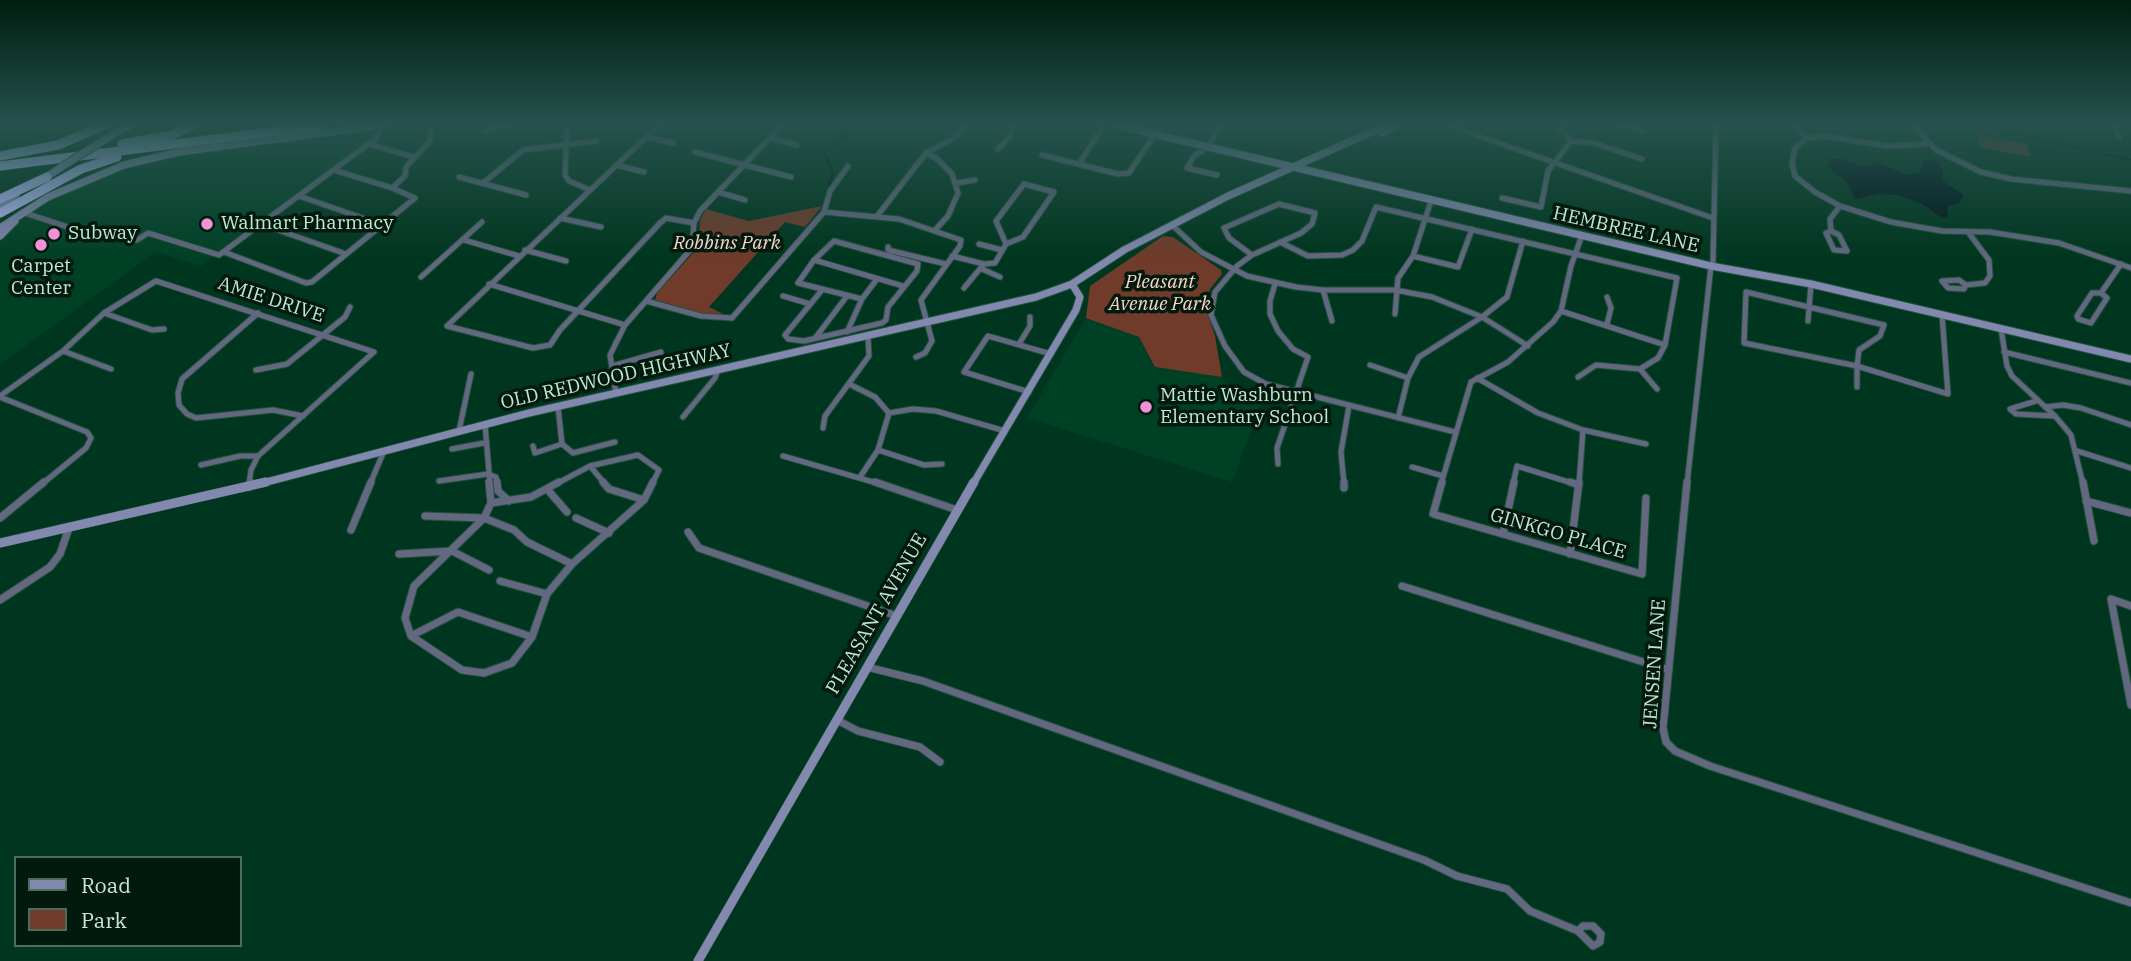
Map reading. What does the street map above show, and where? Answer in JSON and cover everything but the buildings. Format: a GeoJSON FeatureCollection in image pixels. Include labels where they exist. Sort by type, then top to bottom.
{"type":"FeatureCollection","features":[{"type":"Feature","properties":{"kind":"highway"},"geometry":{"type":"LineString","coordinates":[[0,213],[83,170]]}},
{"type":"Feature","properties":{"kind":"highway"},"geometry":{"type":"LineString","coordinates":[[0,199],[47,177]]}},
{"type":"Feature","properties":{"kind":"street"},"geometry":{"type":"LineString","coordinates":[[0,205],[56,170]]}},
{"type":"Feature","properties":{"kind":"street"},"geometry":{"type":"LineString","coordinates":[[0,228],[76,186],[126,170]]}},
{"type":"Feature","properties":{"kind":"street"},"geometry":{"type":"LineString","coordinates":[[24,213],[89,234],[137,240],[148,233],[222,253],[309,283],[415,198],[334,170],[222,253]]}},
{"type":"Feature","properties":{"kind":"street"},"geometry":{"type":"LineString","coordinates":[[392,188],[405,176],[406,170]]}},
{"type":"Feature","properties":{"kind":"street"},"geometry":{"type":"LineString","coordinates":[[483,183],[499,170]]}},
{"type":"Feature","properties":{"kind":"street"},"geometry":{"type":"LineString","coordinates":[[565,170],[569,181],[590,190]]}},
{"type":"Feature","properties":{"kind":"street"},"geometry":{"type":"LineString","coordinates":[[612,170],[447,326],[533,348],[550,345],[660,223],[666,218],[694,223]]}},
{"type":"Feature","properties":{"kind":"street"},"geometry":{"type":"LineString","coordinates":[[636,170],[644,172]]}},
{"type":"Feature","properties":{"kind":"street"},"geometry":{"type":"LineString","coordinates":[[615,393],[610,355],[625,325],[692,248],[694,223],[701,211],[739,170]]}},
{"type":"Feature","properties":{"kind":"street"},"geometry":{"type":"LineString","coordinates":[[763,170],[791,177]]}},
{"type":"Feature","properties":{"kind":"street"},"geometry":{"type":"LineString","coordinates":[[646,301],[701,316],[732,318],[824,212],[830,191],[845,170]]}},
{"type":"Feature","properties":{"kind":"street"},"geometry":{"type":"LineString","coordinates":[[878,215],[913,170]]}},
{"type":"Feature","properties":{"kind":"street"},"geometry":{"type":"LineString","coordinates":[[935,230],[956,203],[957,183],[946,170]]}},
{"type":"Feature","properties":{"kind":"street"},"geometry":{"type":"LineString","coordinates":[[1102,170],[1118,174],[1129,173],[1131,170]]}},
{"type":"Feature","properties":{"kind":"street"},"geometry":{"type":"LineString","coordinates":[[1195,170],[1217,175]]}},
{"type":"Feature","properties":{"kind":"street","name":"OLD REDWOOD HIGHWAY"},"geometry":{"type":"LineString","coordinates":[[0,543],[249,487],[485,424],[847,337],[868,336],[1036,297],[1072,284],[1124,250],[1222,201],[1230,201],[1289,170]]}},
{"type":"Feature","properties":{"kind":"street","name":"HEMBREE LANE"},"geometry":{"type":"LineString","coordinates":[[1304,170],[1582,236],[1811,284],[2130,361]]}},
{"type":"Feature","properties":{"kind":"street"},"geometry":{"type":"LineString","coordinates":[[1316,170],[1323,175]]}},
{"type":"Feature","properties":{"kind":"street"},"geometry":{"type":"LineString","coordinates":[[1502,198],[1541,207],[1546,180],[1551,170]]}},
{"type":"Feature","properties":{"kind":"street"},"geometry":{"type":"LineString","coordinates":[[1575,170],[1713,218]]}},
{"type":"Feature","properties":{"kind":"street","name":"JENSEN LANE"},"geometry":{"type":"LineString","coordinates":[[1715,170],[1712,264],[1696,390],[1663,728],[1666,742],[1675,751],[1710,766],[2131,903]]}},
{"type":"Feature","properties":{"kind":"street"},"geometry":{"type":"LineString","coordinates":[[1794,170],[1795,176],[1815,192],[1840,206],[1891,222],[1942,231],[2021,235],[2059,243],[2131,268]]}},
{"type":"Feature","properties":{"kind":"street"},"geometry":{"type":"LineString","coordinates":[[1976,170],[2011,179],[2131,191]]}},
{"type":"Feature","properties":{"kind":"street"},"geometry":{"type":"LineString","coordinates":[[459,177],[526,195]]}},
{"type":"Feature","properties":{"kind":"street"},"geometry":{"type":"LineString","coordinates":[[957,183],[975,180]]}},
{"type":"Feature","properties":{"kind":"street"},"geometry":{"type":"LineString","coordinates":[[964,288],[972,275],[983,266],[995,264],[1006,244],[1023,237],[1054,192],[1024,184],[996,221],[1006,244]]}},
{"type":"Feature","properties":{"kind":"street"},"geometry":{"type":"LineString","coordinates":[[718,192],[746,200]]}},
{"type":"Feature","properties":{"kind":"street"},"geometry":{"type":"LineString","coordinates":[[299,196],[383,225]]}},
{"type":"Feature","properties":{"kind":"street"},"geometry":{"type":"LineString","coordinates":[[1395,314],[1398,278],[1413,256],[1432,201]]}},
{"type":"Feature","properties":{"kind":"street"},"geometry":{"type":"LineString","coordinates":[[1252,256],[1229,237],[1224,228],[1279,204],[1315,213],[1312,223],[1306,228],[1252,256],[1233,270],[1215,292],[1211,315],[1224,346],[1244,372],[1266,384],[1454,432]]}},
{"type":"Feature","properties":{"kind":"street"},"geometry":{"type":"LineString","coordinates":[[1831,231],[1830,219],[1840,206]]}},
{"type":"Feature","properties":{"kind":"street"},"geometry":{"type":"LineString","coordinates":[[1280,242],[1308,256],[1326,258],[1342,255],[1353,250],[1362,241],[1376,207],[1677,278],[1665,345],[1658,358],[1640,369],[1596,365],[1577,377]]}},
{"type":"Feature","properties":{"kind":"street"},"geometry":{"type":"LineString","coordinates":[[824,212],[878,215],[961,240],[960,246],[922,300],[932,341],[925,353],[916,357]]}},
{"type":"Feature","properties":{"kind":"street"},"geometry":{"type":"LineString","coordinates":[[0,236],[24,213]]}},
{"type":"Feature","properties":{"kind":"street"},"geometry":{"type":"LineString","coordinates":[[560,218],[594,228],[601,227]]}},
{"type":"Feature","properties":{"kind":"street"},"geometry":{"type":"LineString","coordinates":[[421,277],[482,222]]}},
{"type":"Feature","properties":{"kind":"street"},"geometry":{"type":"LineString","coordinates":[[261,224],[346,254]]}},
{"type":"Feature","properties":{"kind":"street"},"geometry":{"type":"LineString","coordinates":[[1172,225],[1202,252],[1233,270],[1275,284],[1323,290],[1395,290],[1439,299],[1482,317],[1528,346]]}},
{"type":"Feature","properties":{"kind":"street"},"geometry":{"type":"LineString","coordinates":[[1413,256],[1458,267],[1472,229]]}},
{"type":"Feature","properties":{"kind":"street"},"geometry":{"type":"LineString","coordinates":[[1831,231],[1839,235],[1847,251],[1833,250],[1826,233],[1831,231]]}},
{"type":"Feature","properties":{"kind":"street"},"geometry":{"type":"LineString","coordinates":[[1966,285],[1985,283],[1990,276],[1989,260],[1968,232]]}},
{"type":"Feature","properties":{"kind":"street"},"geometry":{"type":"LineString","coordinates":[[1412,467],[1443,476],[1467,390],[1477,378],[1508,362],[1528,346],[1561,311],[1582,236]]}},
{"type":"Feature","properties":{"kind":"street"},"geometry":{"type":"LineString","coordinates":[[464,240],[519,256]]}},
{"type":"Feature","properties":{"kind":"street"},"geometry":{"type":"LineString","coordinates":[[822,290],[785,335],[795,342],[816,337],[847,337],[886,320],[888,307],[917,271],[918,264],[834,241],[814,260],[798,283],[862,299]]}},
{"type":"Feature","properties":{"kind":"street"},"geometry":{"type":"LineString","coordinates":[[1398,418],[1408,378],[1419,357],[1482,317],[1507,297],[1523,241]]}},
{"type":"Feature","properties":{"kind":"street"},"geometry":{"type":"LineString","coordinates":[[979,244],[1002,250]]}},
{"type":"Feature","properties":{"kind":"street"},"geometry":{"type":"LineString","coordinates":[[887,247],[899,253],[946,264]]}},
{"type":"Feature","properties":{"kind":"street"},"geometry":{"type":"LineString","coordinates":[[525,250],[566,261]]}},
{"type":"Feature","properties":{"kind":"street"},"geometry":{"type":"LineString","coordinates":[[952,256],[983,266],[1000,277]]}},
{"type":"Feature","properties":{"kind":"street"},"geometry":{"type":"LineString","coordinates":[[814,260],[903,286]]}},
{"type":"Feature","properties":{"kind":"street"},"geometry":{"type":"LineString","coordinates":[[2101,293],[2121,264]]}},
{"type":"Feature","properties":{"kind":"street"},"geometry":{"type":"LineString","coordinates":[[847,337],[862,299],[877,279]]}},
{"type":"Feature","properties":{"kind":"street","name":"AMIE DRIVE"},"geometry":{"type":"LineString","coordinates":[[104,313],[156,281],[374,352],[303,416]]}},
{"type":"Feature","properties":{"kind":"street"},"geometry":{"type":"LineString","coordinates":[[489,284],[625,325]]}},
{"type":"Feature","properties":{"kind":"street","name":"PLEASANT AVENUE"},"geometry":{"type":"LineString","coordinates":[[698,961],[957,510],[1051,354],[1079,302],[1077,291],[1072,284]]}},
{"type":"Feature","properties":{"kind":"street"},"geometry":{"type":"LineString","coordinates":[[1275,284],[1270,301],[1270,314],[1278,331],[1293,349],[1308,357],[1277,448],[1278,464]]}},
{"type":"Feature","properties":{"kind":"street"},"geometry":{"type":"LineString","coordinates":[[1808,321],[1811,284]]}},
{"type":"Feature","properties":{"kind":"street"},"geometry":{"type":"LineString","coordinates":[[1323,290],[1332,321]]}},
{"type":"Feature","properties":{"kind":"street"},"geometry":{"type":"LineString","coordinates":[[1857,387],[1857,366],[1859,350],[1880,337],[1884,324],[1746,292],[1744,343],[1857,366],[1948,394],[1942,315]]}},
{"type":"Feature","properties":{"kind":"street"},"geometry":{"type":"LineString","coordinates":[[2092,293],[2101,293],[2107,299],[2091,323],[2078,319],[2077,316],[2092,293]]}},
{"type":"Feature","properties":{"kind":"street"},"geometry":{"type":"LineString","coordinates":[[783,296],[810,304]]}},
{"type":"Feature","properties":{"kind":"street"},"geometry":{"type":"LineString","coordinates":[[816,337],[848,296]]}},
{"type":"Feature","properties":{"kind":"street"},"geometry":{"type":"LineString","coordinates":[[1606,297],[1611,308],[1607,324]]}},
{"type":"Feature","properties":{"kind":"street"},"geometry":{"type":"LineString","coordinates":[[256,370],[287,364],[345,317],[350,307]]}},
{"type":"Feature","properties":{"kind":"street"},"geometry":{"type":"LineString","coordinates":[[1561,311],[1665,345]]}},
{"type":"Feature","properties":{"kind":"street"},"geometry":{"type":"LineString","coordinates":[[0,397],[62,351],[104,313],[152,330],[164,329]]}},
{"type":"Feature","properties":{"kind":"street"},"geometry":{"type":"LineString","coordinates":[[249,487],[251,470],[258,456],[303,416],[273,410],[196,418],[187,414],[179,405],[178,393],[183,379],[258,313]]}},
{"type":"Feature","properties":{"kind":"street"},"geometry":{"type":"LineString","coordinates":[[1019,344],[1030,326],[1030,317]]}},
{"type":"Feature","properties":{"kind":"street"},"geometry":{"type":"LineString","coordinates":[[2001,329],[2004,352],[2012,376],[2055,416],[2071,435],[2077,451],[2094,541]]}},
{"type":"Feature","properties":{"kind":"street"},"geometry":{"type":"LineString","coordinates":[[823,428],[825,416],[869,356],[868,336]]}},
{"type":"Feature","properties":{"kind":"street"},"geometry":{"type":"LineString","coordinates":[[1029,391],[964,372],[988,336],[1051,354]]}},
{"type":"Feature","properties":{"kind":"street"},"geometry":{"type":"LineString","coordinates":[[62,351],[111,369]]}},
{"type":"Feature","properties":{"kind":"street"},"geometry":{"type":"LineString","coordinates":[[612,366],[661,352]]}},
{"type":"Feature","properties":{"kind":"street"},"geometry":{"type":"LineString","coordinates":[[2004,352],[2131,383]]}},
{"type":"Feature","properties":{"kind":"street"},"geometry":{"type":"LineString","coordinates":[[1370,365],[1408,378]]}},
{"type":"Feature","properties":{"kind":"street"},"geometry":{"type":"LineString","coordinates":[[1640,369],[1657,389]]}},
{"type":"Feature","properties":{"kind":"street"},"geometry":{"type":"LineString","coordinates":[[683,417],[715,378],[718,370]]}},
{"type":"Feature","properties":{"kind":"street"},"geometry":{"type":"LineString","coordinates":[[459,431],[471,374]]}},
{"type":"Feature","properties":{"kind":"street"},"geometry":{"type":"LineString","coordinates":[[1477,378],[1538,413],[1583,430],[1646,444]]}},
{"type":"Feature","properties":{"kind":"street"},"geometry":{"type":"LineString","coordinates":[[849,384],[875,397],[889,413]]}},
{"type":"Feature","properties":{"kind":"street"},"geometry":{"type":"LineString","coordinates":[[0,397],[87,432],[91,438],[86,448],[0,518]]}},
{"type":"Feature","properties":{"kind":"street"},"geometry":{"type":"LineString","coordinates":[[2036,401],[2010,409],[2016,414],[2055,416]]}},
{"type":"Feature","properties":{"kind":"street"},"geometry":{"type":"LineString","coordinates":[[2045,407],[2063,405],[2081,408],[2131,425]]}},
{"type":"Feature","properties":{"kind":"street"},"geometry":{"type":"LineString","coordinates":[[1344,488],[1342,452],[1349,406]]}},
{"type":"Feature","properties":{"kind":"street"},"geometry":{"type":"LineString","coordinates":[[558,407],[562,444],[573,453],[615,442]]}},
{"type":"Feature","properties":{"kind":"street"},"geometry":{"type":"LineString","coordinates":[[889,413],[913,409],[936,411],[1005,432]]}},
{"type":"Feature","properties":{"kind":"street"},"geometry":{"type":"LineString","coordinates":[[860,477],[878,450],[889,413]]}},
{"type":"Feature","properties":{"kind":"street"},"geometry":{"type":"LineString","coordinates":[[485,424],[484,443],[491,503],[484,517],[414,586],[405,618],[411,636],[462,670],[484,673],[512,663],[532,637],[547,594],[572,564],[644,500],[659,470],[638,455],[590,466],[531,498],[491,503]]}},
{"type":"Feature","properties":{"kind":"street"},"geometry":{"type":"LineString","coordinates":[[1570,554],[1583,430]]}},
{"type":"Feature","properties":{"kind":"street"},"geometry":{"type":"LineString","coordinates":[[452,449],[484,443]]}},
{"type":"Feature","properties":{"kind":"street"},"geometry":{"type":"LineString","coordinates":[[533,446],[535,453],[562,444]]}},
{"type":"Feature","properties":{"kind":"street"},"geometry":{"type":"LineString","coordinates":[[878,450],[924,465],[942,464]]}},
{"type":"Feature","properties":{"kind":"street"},"geometry":{"type":"LineString","coordinates":[[351,530],[384,451]]}},
{"type":"Feature","properties":{"kind":"street"},"geometry":{"type":"LineString","coordinates":[[2077,451],[2131,468]]}},
{"type":"Feature","properties":{"kind":"street"},"geometry":{"type":"LineString","coordinates":[[201,465],[240,456],[258,456]]}},
{"type":"Feature","properties":{"kind":"street"},"geometry":{"type":"LineString","coordinates":[[783,456],[860,477],[957,510]]}},
{"type":"Feature","properties":{"kind":"street"},"geometry":{"type":"LineString","coordinates":[[590,466],[608,489],[644,500]]}},
{"type":"Feature","properties":{"kind":"street"},"geometry":{"type":"LineString","coordinates":[[1503,534],[1517,466],[1579,485]]}},
{"type":"Feature","properties":{"kind":"street"},"geometry":{"type":"LineString","coordinates":[[439,481],[488,474],[496,477],[498,491],[509,501]]}},
{"type":"Feature","properties":{"kind":"street","name":"GINKGO PLACE"},"geometry":{"type":"LineString","coordinates":[[1443,476],[1433,514],[1642,574],[1646,498]]}},
{"type":"Feature","properties":{"kind":"street"},"geometry":{"type":"LineString","coordinates":[[547,489],[567,512]]}},
{"type":"Feature","properties":{"kind":"street"},"geometry":{"type":"LineString","coordinates":[[2086,501],[2131,513]]}},
{"type":"Feature","properties":{"kind":"street"},"geometry":{"type":"LineString","coordinates":[[425,516],[484,517],[514,530],[527,542],[572,564]]}},
{"type":"Feature","properties":{"kind":"street"},"geometry":{"type":"LineString","coordinates":[[576,517],[609,533]]}},
{"type":"Feature","properties":{"kind":"street"},"geometry":{"type":"LineString","coordinates":[[0,600],[50,567],[60,554],[69,528]]}},
{"type":"Feature","properties":{"kind":"street"},"geometry":{"type":"LineString","coordinates":[[688,532],[699,548],[897,616]]}},
{"type":"Feature","properties":{"kind":"street"},"geometry":{"type":"LineString","coordinates":[[399,554],[452,551],[489,570]]}},
{"type":"Feature","properties":{"kind":"street"},"geometry":{"type":"LineString","coordinates":[[500,581],[547,594]]}},
{"type":"Feature","properties":{"kind":"street"},"geometry":{"type":"LineString","coordinates":[[1402,586],[1669,670]]}},
{"type":"Feature","properties":{"kind":"street"},"geometry":{"type":"LineString","coordinates":[[2131,606],[2111,600],[2131,705]]}},
{"type":"Feature","properties":{"kind":"street"},"geometry":{"type":"LineString","coordinates":[[411,636],[458,612],[532,637]]}},
{"type":"Feature","properties":{"kind":"street"},"geometry":{"type":"LineString","coordinates":[[867,667],[923,681],[1373,841],[1457,876],[1507,889],[1539,917],[1578,930]]}},
{"type":"Feature","properties":{"kind":"street"},"geometry":{"type":"LineString","coordinates":[[836,720],[858,731],[920,747],[940,762]]}},
{"type":"Feature","properties":{"kind":"shaded area"},"geometry":{"type":"Polygon","coordinates":[[[331,170],[201,266],[156,252],[0,364],[0,239],[16,223],[57,196],[116,172],[331,170]]]}},
{"type":"Feature","properties":{"kind":"shaded area","name":"Mattie Washburn Elementary School"},"geometry":{"type":"Polygon","coordinates":[[[1086,318],[1139,337],[1155,367],[1222,377],[1231,390],[1263,397],[1232,482],[1027,418],[1086,318]]]}},
{"type":"Feature","properties":{"kind":"green space","name":"Robbins Park"},"geometry":{"type":"Polygon","coordinates":[[[822,206],[805,227],[785,222],[709,307],[727,316],[705,314],[655,300],[657,293],[694,252],[699,238],[700,220],[706,209],[749,221],[822,206]]]}},
{"type":"Feature","properties":{"kind":"green space","name":"Pleasant Avenue Park"},"geometry":{"type":"Polygon","coordinates":[[[1163,236],[1173,237],[1221,270],[1222,274],[1210,289],[1205,305],[1215,336],[1222,377],[1155,367],[1139,337],[1086,318],[1090,286],[1163,236]]]}},
{"type":"Feature","properties":{"kind":"water"},"geometry":{"type":"Polygon","coordinates":[[[1832,170],[1895,170],[1907,175],[1921,170],[1943,170],[1942,180],[1963,195],[1960,203],[1947,206],[1948,217],[1942,218],[1922,204],[1899,195],[1879,194],[1855,199],[1847,182],[1832,170]]]}},
{"type":"Feature","properties":{"kind":"waterway"},"geometry":{"type":"LineString","coordinates":[[829,185],[832,170]]}},
{"type":"Feature","properties":{"kind":"place","name":"Walmart Pharmacy"},"geometry":{"type":"Point","coordinates":[207,224]}},
{"type":"Feature","properties":{"kind":"place","name":"Subway"},"geometry":{"type":"Point","coordinates":[54,234]}},
{"type":"Feature","properties":{"kind":"place","name":"Carpet Center"},"geometry":{"type":"Point","coordinates":[41,245]}},
{"type":"Feature","properties":{"kind":"place","name":"Mattie Washburn Elementary School"},"geometry":{"type":"Point","coordinates":[1146,407]}}]}
